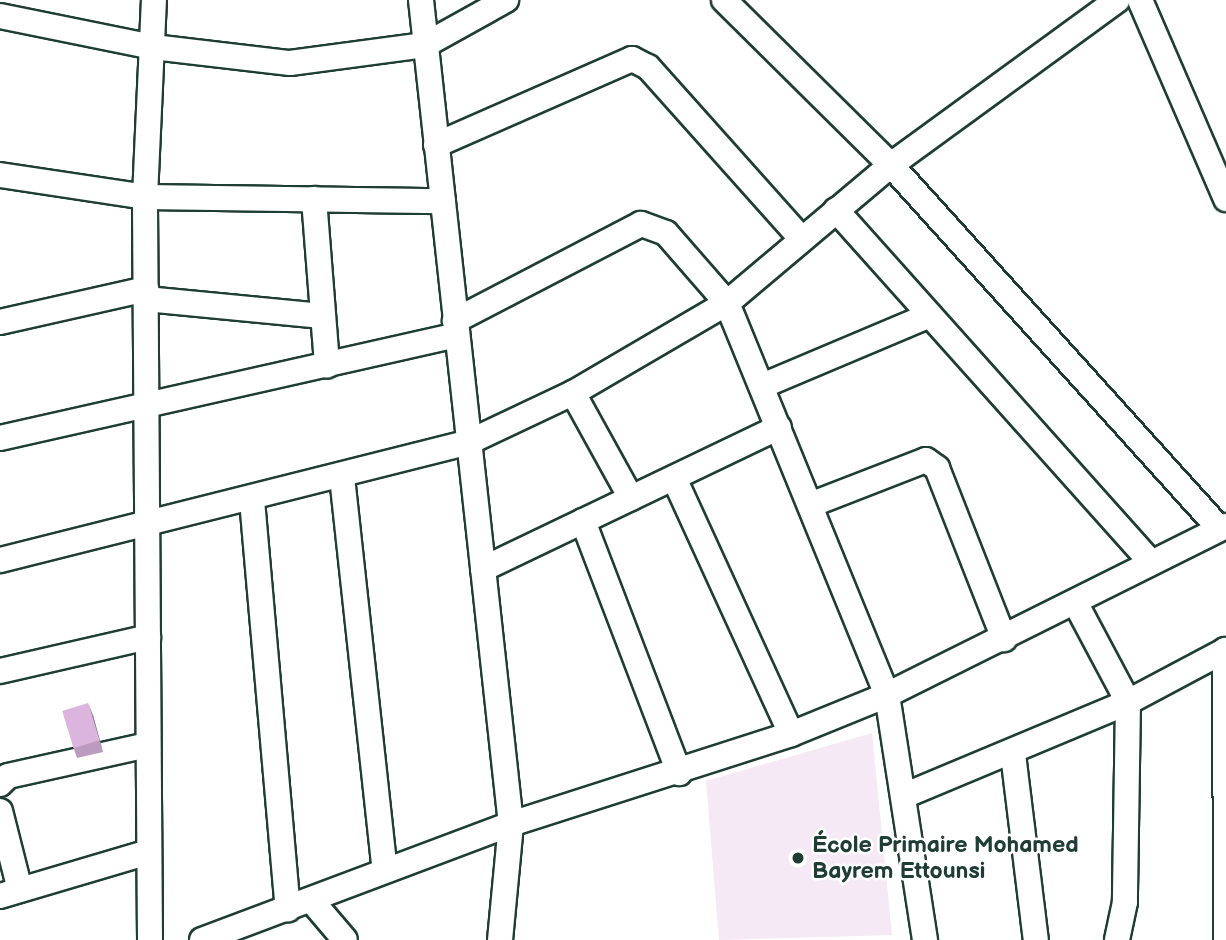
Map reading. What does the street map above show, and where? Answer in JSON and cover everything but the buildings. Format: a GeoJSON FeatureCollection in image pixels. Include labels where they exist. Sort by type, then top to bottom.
{"type":"FeatureCollection","features":[{"type":"Feature","properties":{"kind":"street"},"geometry":{"type":"LineString","coordinates":[[150,940],[145,197],[153,0]]}},
{"type":"Feature","properties":{"kind":"street"},"geometry":{"type":"LineString","coordinates":[[421,0],[467,443],[484,569],[511,824],[500,940]]}},
{"type":"Feature","properties":{"kind":"street"},"geometry":{"type":"LineString","coordinates":[[0,16],[153,47],[260,63],[425,45],[506,0]]}},
{"type":"Feature","properties":{"kind":"street"},"geometry":{"type":"LineString","coordinates":[[202,940],[511,824],[679,774],[791,734],[887,695],[1004,639],[1076,604],[1149,560],[1222,527],[891,165],[724,0]]}},
{"type":"Feature","properties":{"kind":"street"},"geometry":{"type":"LineString","coordinates":[[0,560],[252,500],[467,443],[573,393],[727,303],[891,165],[1117,0]]}},
{"type":"Feature","properties":{"kind":"street"},"geometry":{"type":"LineString","coordinates":[[1140,0],[1226,199]]}},
{"type":"Feature","properties":{"kind":"street"},"geometry":{"type":"LineString","coordinates":[[436,145],[632,58],[648,67],[802,239]]}},
{"type":"Feature","properties":{"kind":"street"},"geometry":{"type":"LineString","coordinates":[[0,176],[145,197],[443,201]]}},
{"type":"Feature","properties":{"kind":"street"},"geometry":{"type":"LineString","coordinates":[[314,199],[327,365]]}},
{"type":"Feature","properties":{"kind":"street"},"geometry":{"type":"LineString","coordinates":[[836,210],[1149,560]]}},
{"type":"Feature","properties":{"kind":"street"},"geometry":{"type":"LineString","coordinates":[[0,438],[148,402],[327,365],[456,327],[641,223],[666,233],[727,303],[887,695],[906,795],[925,940]]}},
{"type":"Feature","properties":{"kind":"street"},"geometry":{"type":"LineString","coordinates":[[0,322],[146,294],[323,316]]}},
{"type":"Feature","properties":{"kind":"street"},"geometry":{"type":"LineString","coordinates":[[762,386],[930,315]]}},
{"type":"Feature","properties":{"kind":"street"},"geometry":{"type":"LineString","coordinates":[[573,393],[631,498]]}},
{"type":"Feature","properties":{"kind":"street"},"geometry":{"type":"LineString","coordinates":[[484,569],[779,427]]}},
{"type":"Feature","properties":{"kind":"street"},"geometry":{"type":"LineString","coordinates":[[810,505],[926,460],[937,468],[1004,639]]}},
{"type":"Feature","properties":{"kind":"street"},"geometry":{"type":"LineString","coordinates":[[342,477],[385,870]]}},
{"type":"Feature","properties":{"kind":"street"},"geometry":{"type":"LineString","coordinates":[[674,478],[791,734]]}},
{"type":"Feature","properties":{"kind":"street"},"geometry":{"type":"LineString","coordinates":[[252,500],[299,904],[345,940]]}},
{"type":"Feature","properties":{"kind":"street"},"geometry":{"type":"LineString","coordinates":[[583,521],[679,774]]}},
{"type":"Feature","properties":{"kind":"street"},"geometry":{"type":"LineString","coordinates":[[1076,604],[1128,702],[1125,902],[1117,940]]}},
{"type":"Feature","properties":{"kind":"street"},"geometry":{"type":"LineString","coordinates":[[0,671],[148,637]]}},
{"type":"Feature","properties":{"kind":"street"},"geometry":{"type":"LineString","coordinates":[[906,795],[1013,754],[1128,702],[1226,650],[1226,940]]}},
{"type":"Feature","properties":{"kind":"street"},"geometry":{"type":"LineString","coordinates":[[0,785],[8,776],[148,745]]}},
{"type":"Feature","properties":{"kind":"street"},"geometry":{"type":"LineString","coordinates":[[1013,754],[1037,940]]}},
{"type":"Feature","properties":{"kind":"street"},"geometry":{"type":"LineString","coordinates":[[0,811],[10,893],[149,852]]}},
{"type":"Feature","properties":{"kind":"shaded area","name":"École Primaire Mohamed Bayrem Ettounsi"},"geometry":{"type":"Polygon","coordinates":[[[872,733],[892,935],[719,940],[706,781],[872,733]]]}},
{"type":"Feature","properties":{"kind":"place","name":"École Primaire Mohamed Bayrem Ettounsi"},"geometry":{"type":"Point","coordinates":[798,858]}}]}
